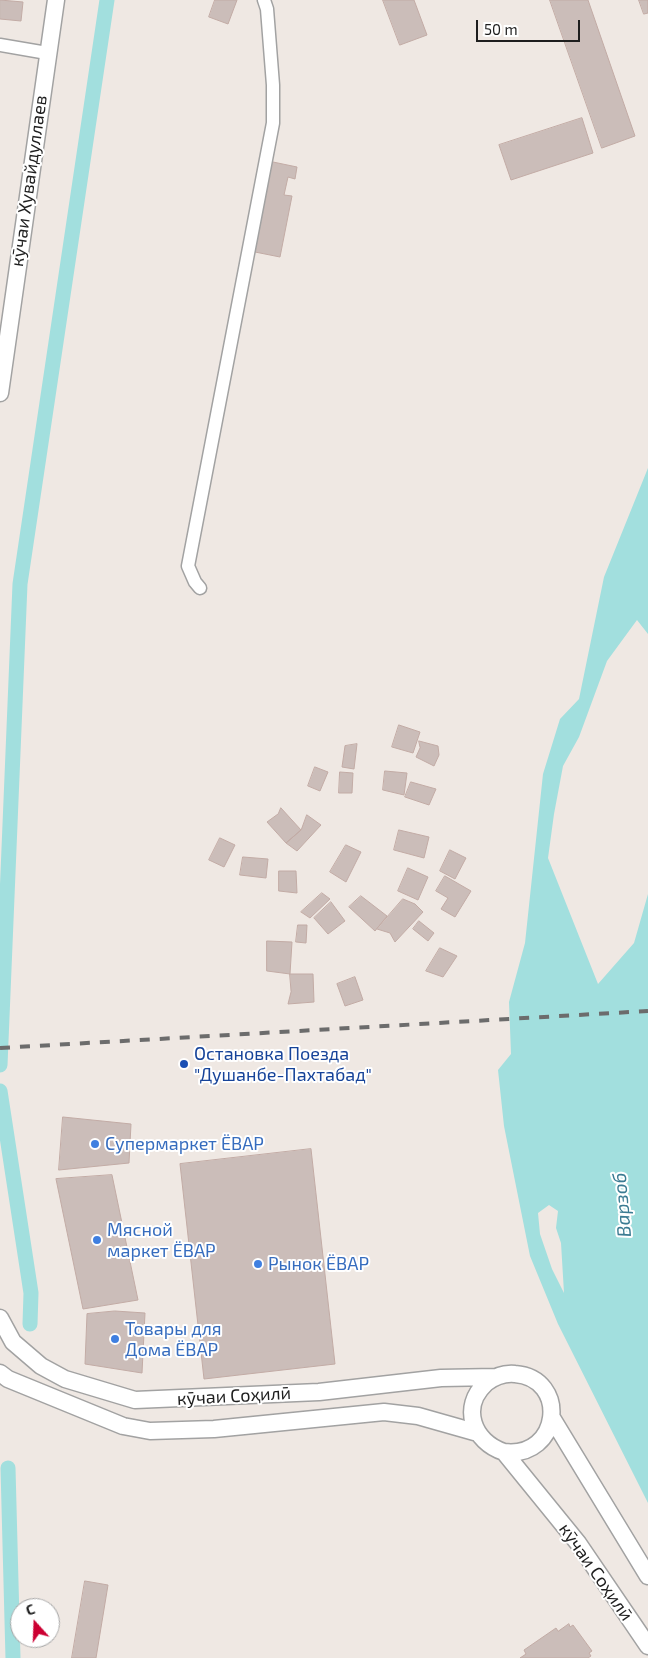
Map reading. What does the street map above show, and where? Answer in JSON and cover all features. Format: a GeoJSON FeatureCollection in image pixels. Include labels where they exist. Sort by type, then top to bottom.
{"type":"FeatureCollection","features":[{"type":"Feature","properties":{"kind":"street","name":"кӯчаи Хувайдуллаев"},"geometry":{"type":"LineString","coordinates":[[0,393],[56,0]]}},
{"type":"Feature","properties":{"kind":"street"},"geometry":{"type":"LineString","coordinates":[[200,588],[195,582],[188,566],[273,123],[273,85],[267,9],[264,0]]}},
{"type":"Feature","properties":{"kind":"street"},"geometry":{"type":"LineString","coordinates":[[0,45],[47,53]]}},
{"type":"Feature","properties":{"kind":"street","name":"кӯчаи Соҳилӣ"},"geometry":{"type":"LineString","coordinates":[[0,1318],[13,1342],[40,1366],[65,1379],[135,1400],[319,1392],[441,1378],[496,1377],[504,1374],[520,1374],[536,1381],[547,1394],[552,1409],[552,1418],[648,1576]]}},
{"type":"Feature","properties":{"kind":"street","name":"кӯчаи Соҳилӣ"},"geometry":{"type":"LineString","coordinates":[[0,1373],[8,1379],[124,1426],[150,1431],[214,1429],[384,1412],[418,1416],[478,1433],[488,1446],[504,1452],[578,1543],[648,1646]]}},
{"type":"Feature","properties":{"kind":"street"},"geometry":{"type":"LineString","coordinates":[[478,1433],[472,1417],[474,1401],[483,1387],[496,1377]]}},
{"type":"Feature","properties":{"kind":"street"},"geometry":{"type":"LineString","coordinates":[[504,1452],[520,1452],[536,1446],[546,1433],[552,1418]]}},
{"type":"Feature","properties":{"kind":"water","name":"Варзоб"},"geometry":{"type":"Polygon","coordinates":[[[648,468],[648,634],[637,620],[607,661],[579,737],[563,766],[548,858],[598,984],[634,943],[648,894],[648,1503],[558,1324],[530,1256],[504,1126],[498,1070],[511,1054],[509,1002],[525,943],[543,774],[560,719],[579,699],[604,577],[648,468]],[[549,1205],[538,1213],[540,1234],[552,1269],[564,1293],[561,1243],[556,1228],[558,1211],[549,1205]]]}},
{"type":"Feature","properties":{"kind":"building"},"geometry":{"type":"Polygon","coordinates":[[[0,0],[23,2],[21,21],[0,19],[0,0]]]}},
{"type":"Feature","properties":{"kind":"building"},"geometry":{"type":"Polygon","coordinates":[[[215,0],[237,0],[228,24],[209,17],[215,0]]]}},
{"type":"Feature","properties":{"kind":"building"},"geometry":{"type":"Polygon","coordinates":[[[383,0],[414,0],[427,35],[400,45],[383,0]]]}},
{"type":"Feature","properties":{"kind":"building"},"geometry":{"type":"Polygon","coordinates":[[[550,0],[588,0],[635,136],[602,148],[550,0]]]}},
{"type":"Feature","properties":{"kind":"building"},"geometry":{"type":"Polygon","coordinates":[[[639,0],[648,0],[648,13],[644,14],[639,0]]]}},
{"type":"Feature","properties":{"kind":"building"},"geometry":{"type":"Polygon","coordinates":[[[582,118],[593,153],[511,180],[499,145],[582,118]]]}},
{"type":"Feature","properties":{"kind":"building"},"geometry":{"type":"Polygon","coordinates":[[[273,162],[297,167],[295,179],[288,177],[284,195],[292,196],[280,257],[255,252],[273,162]]]}},
{"type":"Feature","properties":{"kind":"building"},"geometry":{"type":"Polygon","coordinates":[[[399,725],[420,732],[413,753],[392,747],[399,725]]]}},
{"type":"Feature","properties":{"kind":"building"},"geometry":{"type":"Polygon","coordinates":[[[419,741],[438,746],[439,755],[434,766],[416,757],[420,748],[419,741]]]}},
{"type":"Feature","properties":{"kind":"building"},"geometry":{"type":"Polygon","coordinates":[[[357,744],[354,769],[342,767],[345,746],[357,744]]]}},
{"type":"Feature","properties":{"kind":"building"},"geometry":{"type":"Polygon","coordinates":[[[315,767],[328,772],[320,791],[308,786],[315,767]]]}},
{"type":"Feature","properties":{"kind":"building"},"geometry":{"type":"Polygon","coordinates":[[[385,771],[407,773],[404,795],[383,790],[385,771]]]}},
{"type":"Feature","properties":{"kind":"building"},"geometry":{"type":"Polygon","coordinates":[[[340,772],[353,773],[352,793],[339,793],[340,772]]]}},
{"type":"Feature","properties":{"kind":"building"},"geometry":{"type":"Polygon","coordinates":[[[411,782],[436,789],[429,805],[405,797],[411,782]]]}},
{"type":"Feature","properties":{"kind":"building"},"geometry":{"type":"Polygon","coordinates":[[[281,808],[301,830],[286,843],[267,822],[278,814],[281,808]]]}},
{"type":"Feature","properties":{"kind":"building"},"geometry":{"type":"Polygon","coordinates":[[[307,815],[321,825],[297,851],[286,843],[301,830],[307,815]]]}},
{"type":"Feature","properties":{"kind":"building"},"geometry":{"type":"Polygon","coordinates":[[[399,830],[429,837],[424,858],[394,850],[399,830]]]}},
{"type":"Feature","properties":{"kind":"building"},"geometry":{"type":"Polygon","coordinates":[[[220,838],[235,845],[224,867],[209,860],[220,838]]]}},
{"type":"Feature","properties":{"kind":"building"},"geometry":{"type":"Polygon","coordinates":[[[346,845],[361,852],[346,882],[330,872],[346,845]]]}},
{"type":"Feature","properties":{"kind":"building"},"geometry":{"type":"Polygon","coordinates":[[[450,850],[466,858],[455,879],[440,871],[450,850]]]}},
{"type":"Feature","properties":{"kind":"building"},"geometry":{"type":"Polygon","coordinates":[[[243,857],[268,859],[266,878],[240,875],[243,857]]]}},
{"type":"Feature","properties":{"kind":"building"},"geometry":{"type":"Polygon","coordinates":[[[408,868],[428,877],[418,900],[398,891],[408,868]]]}},
{"type":"Feature","properties":{"kind":"building"},"geometry":{"type":"Polygon","coordinates":[[[279,871],[296,871],[297,893],[279,891],[279,871]]]}},
{"type":"Feature","properties":{"kind":"building"},"geometry":{"type":"Polygon","coordinates":[[[445,876],[471,891],[455,917],[441,909],[448,898],[436,891],[445,876]]]}},
{"type":"Feature","properties":{"kind":"building"},"geometry":{"type":"Polygon","coordinates":[[[322,893],[330,899],[310,918],[301,912],[322,893]]]}},
{"type":"Feature","properties":{"kind":"building"},"geometry":{"type":"Polygon","coordinates":[[[361,896],[387,916],[375,931],[349,907],[361,896]]]}},
{"type":"Feature","properties":{"kind":"building"},"geometry":{"type":"Polygon","coordinates":[[[403,899],[415,904],[423,912],[395,942],[390,933],[377,929],[403,899]]]}},
{"type":"Feature","properties":{"kind":"building"},"geometry":{"type":"Polygon","coordinates":[[[331,902],[345,921],[328,934],[314,918],[331,902]]]}},
{"type":"Feature","properties":{"kind":"building"},"geometry":{"type":"Polygon","coordinates":[[[419,921],[434,933],[428,941],[413,929],[419,921]]]}},
{"type":"Feature","properties":{"kind":"building"},"geometry":{"type":"Polygon","coordinates":[[[298,925],[307,925],[306,943],[296,942],[298,925]]]}},
{"type":"Feature","properties":{"kind":"building"},"geometry":{"type":"Polygon","coordinates":[[[267,941],[292,942],[290,974],[267,971],[267,941]]]}},
{"type":"Feature","properties":{"kind":"building"},"geometry":{"type":"Polygon","coordinates":[[[440,948],[457,956],[443,977],[426,971],[440,948]]]}},
{"type":"Feature","properties":{"kind":"building"},"geometry":{"type":"Polygon","coordinates":[[[290,974],[313,974],[314,1002],[288,1004],[291,992],[290,974]]]}},
{"type":"Feature","properties":{"kind":"building"},"geometry":{"type":"Polygon","coordinates":[[[355,977],[363,1000],[345,1006],[337,984],[355,977]]]}},
{"type":"Feature","properties":{"kind":"building","name":"Супермаркет ЁВАР"},"geometry":{"type":"Polygon","coordinates":[[[63,1117],[131,1124],[129,1163],[59,1170],[63,1117]]]}},
{"type":"Feature","properties":{"kind":"building","name":"Рынок ЁВАР"},"geometry":{"type":"Polygon","coordinates":[[[311,1149],[335,1364],[204,1379],[180,1164],[311,1149]]]}},
{"type":"Feature","properties":{"kind":"building","name":"Мясной маркет ЁВАР"},"geometry":{"type":"Polygon","coordinates":[[[112,1175],[138,1300],[83,1309],[56,1179],[112,1175]]]}},
{"type":"Feature","properties":{"kind":"building","name":"Товары для Дома ЁВАР"},"geometry":{"type":"Polygon","coordinates":[[[115,1311],[145,1313],[142,1373],[85,1364],[87,1314],[115,1311]]]}},
{"type":"Feature","properties":{"kind":"building"},"geometry":{"type":"Polygon","coordinates":[[[85,1581],[108,1585],[96,1658],[72,1658],[85,1581]]]}},
{"type":"Feature","properties":{"kind":"building"},"geometry":{"type":"Polygon","coordinates":[[[569,1624],[570,1627],[573,1625],[592,1651],[589,1653],[591,1656],[588,1658],[520,1658],[526,1654],[524,1650],[556,1628],[558,1631],[569,1624]]]}},
{"type":"Feature","properties":{"kind":"waterway"},"geometry":{"type":"LineString","coordinates":[[0,1065],[20,584],[107,0]]}},
{"type":"Feature","properties":{"kind":"waterway"},"geometry":{"type":"LineString","coordinates":[[0,1091],[31,1293],[30,1324]]}},
{"type":"Feature","properties":{"kind":"waterway"},"geometry":{"type":"LineString","coordinates":[[8,1468],[13,1658]]}},
{"type":"Feature","properties":{"kind":"railway"},"geometry":{"type":"LineString","coordinates":[[0,1048],[648,1011]]}},
{"type":"Feature","properties":{"kind":"place","name":"Остановка Поезда \"Душанбе-Пахтабад\""},"geometry":{"type":"Point","coordinates":[184,1064]}},
{"type":"Feature","properties":{"kind":"place","name":"Супермаркет ЁВАР"},"geometry":{"type":"Point","coordinates":[95,1144]}},
{"type":"Feature","properties":{"kind":"place","name":"Мясной маркет ЁВАР"},"geometry":{"type":"Point","coordinates":[97,1240]}},
{"type":"Feature","properties":{"kind":"place","name":"Рынок ЁВАР"},"geometry":{"type":"Point","coordinates":[258,1264]}},
{"type":"Feature","properties":{"kind":"place","name":"Товары для Дома ЁВАР"},"geometry":{"type":"Point","coordinates":[115,1339]}}]}
